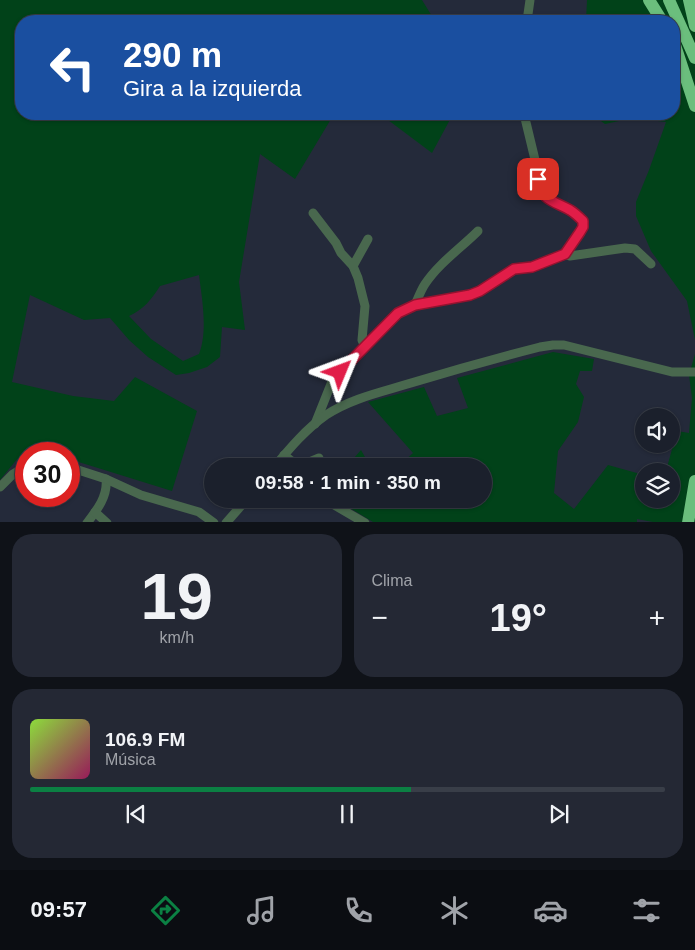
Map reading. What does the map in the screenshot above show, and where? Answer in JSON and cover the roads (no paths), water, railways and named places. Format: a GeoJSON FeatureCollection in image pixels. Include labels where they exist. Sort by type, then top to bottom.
{"type":"FeatureCollection","features":[{"type":"Feature","properties":{"kind":"highway"},"geometry":{"type":"LineString","coordinates":[[649,0],[659,15]]}},
{"type":"Feature","properties":{"kind":"highway"},"geometry":{"type":"LineString","coordinates":[[655,0],[661,15]]}},
{"type":"Feature","properties":{"kind":"highway"},"geometry":{"type":"LineString","coordinates":[[669,0],[676,15]]}},
{"type":"Feature","properties":{"kind":"highway"},"geometry":{"type":"LineString","coordinates":[[689,0],[695,26]]}},
{"type":"Feature","properties":{"kind":"highway"},"geometry":{"type":"LineString","coordinates":[[680,25],[695,58]]}},
{"type":"Feature","properties":{"kind":"highway"},"geometry":{"type":"LineString","coordinates":[[680,60],[695,106]]}},
{"type":"Feature","properties":{"kind":"highway"},"geometry":{"type":"LineString","coordinates":[[688,522],[695,481]]}},
{"type":"Feature","properties":{"kind":"highway"},"geometry":{"type":"LineString","coordinates":[[680,522],[690,505]]}},
{"type":"Feature","properties":{"kind":"street"},"geometry":{"type":"LineString","coordinates":[[528,15],[530,0]]}},
{"type":"Feature","properties":{"kind":"street"},"geometry":{"type":"LineString","coordinates":[[315,424],[333,379],[392,318],[406,308],[470,295],[480,291],[514,269],[532,267],[565,254],[583,227],[583,221],[573,211],[545,197],[539,189],[537,168],[525,120]]}},
{"type":"Feature","properties":{"kind":"street"},"geometry":{"type":"LineString","coordinates":[[313,213],[336,243],[341,253],[353,266],[358,278],[365,306],[362,340],[365,348]]}},
{"type":"Feature","properties":{"kind":"street"},"geometry":{"type":"LineString","coordinates":[[415,305],[425,284],[432,275],[478,231]]}},
{"type":"Feature","properties":{"kind":"street"},"geometry":{"type":"LineString","coordinates":[[353,266],[368,239]]}},
{"type":"Feature","properties":{"kind":"street"},"geometry":{"type":"LineString","coordinates":[[565,254],[570,256],[630,248],[635,249],[651,264]]}},
{"type":"Feature","properties":{"kind":"street"},"geometry":{"type":"LineString","coordinates":[[282,458],[300,437],[315,424],[339,408],[362,398],[518,353],[553,345],[577,347],[672,372],[691,372]]}},
{"type":"Feature","properties":{"kind":"street"},"geometry":{"type":"LineString","coordinates":[[284,455],[288,458]]}},
{"type":"Feature","properties":{"kind":"street"},"geometry":{"type":"LineString","coordinates":[[80,471],[106,479],[141,495],[198,512],[214,522]]}},
{"type":"Feature","properties":{"kind":"street"},"geometry":{"type":"LineString","coordinates":[[0,487],[15,473]]}},
{"type":"Feature","properties":{"kind":"street"},"geometry":{"type":"LineString","coordinates":[[87,522],[104,496],[107,487],[106,479]]}},
{"type":"Feature","properties":{"kind":"street"},"geometry":{"type":"LineString","coordinates":[[226,522],[239,508]]}},
{"type":"Feature","properties":{"kind":"street"},"geometry":{"type":"LineString","coordinates":[[340,508],[365,522]]}},
{"type":"Feature","properties":{"kind":"street"},"geometry":{"type":"LineString","coordinates":[[95,512],[107,522]]}}]}
